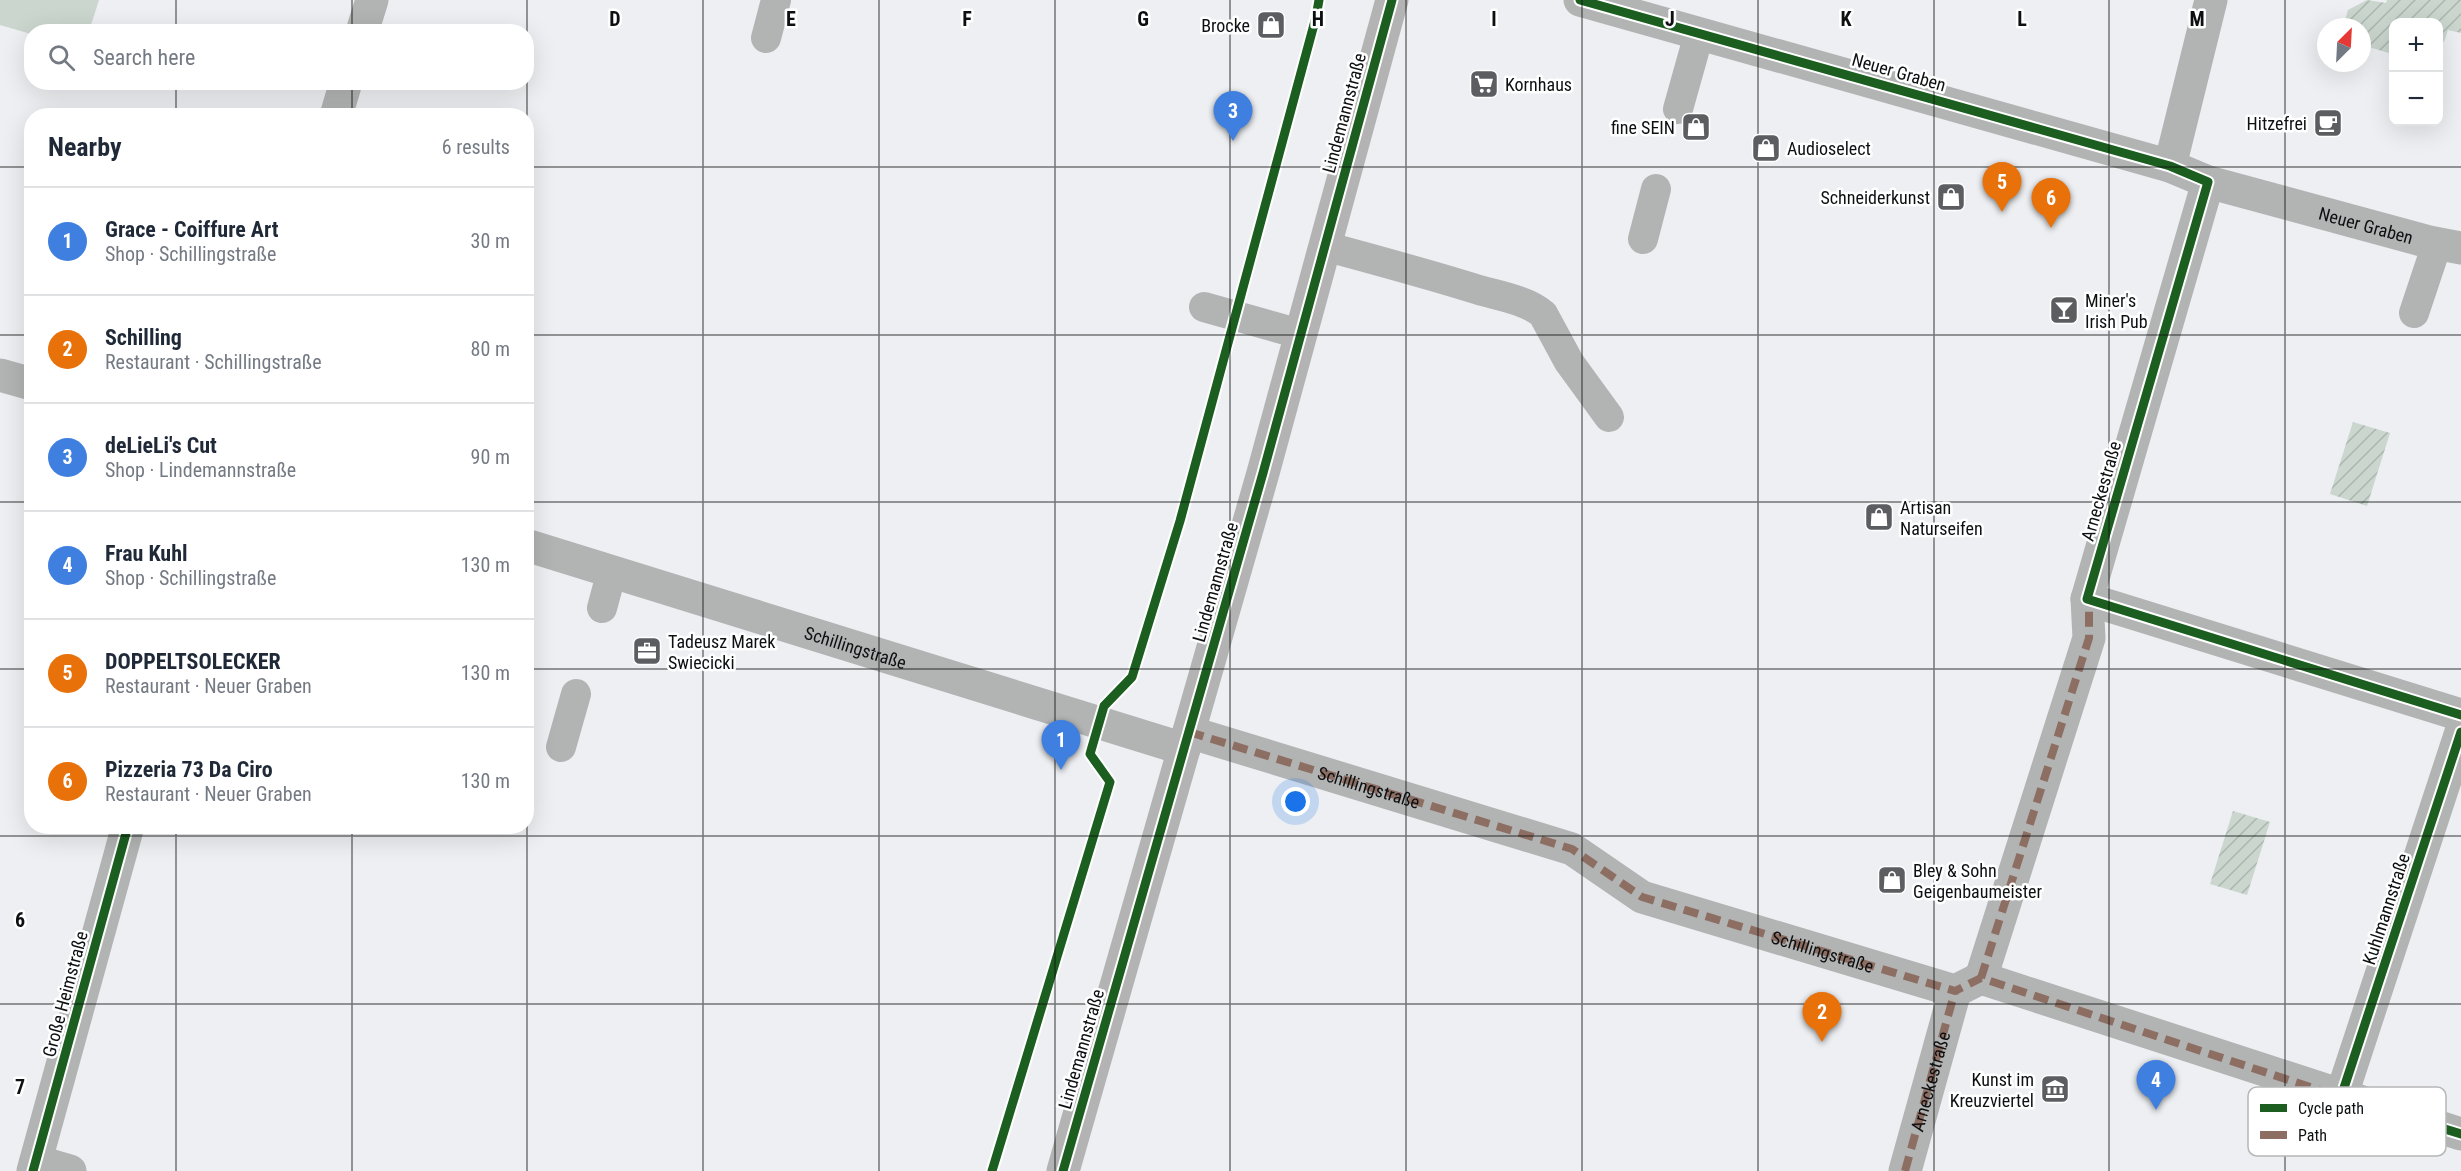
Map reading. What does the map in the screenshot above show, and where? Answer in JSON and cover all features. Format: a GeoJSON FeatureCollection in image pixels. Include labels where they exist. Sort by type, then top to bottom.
{"type":"FeatureCollection","features":[{"type":"Feature","properties":{"kind":"main road","name":"Lindemannstraße"},"geometry":{"type":"LineString","coordinates":[[1063,1171],[1263,472],[1392,0]]}},
{"type":"Feature","properties":{"kind":"street"},"geometry":{"type":"LineString","coordinates":[[364,24],[372,0]]}},
{"type":"Feature","properties":{"kind":"street","name":"Neuer Graben"},"geometry":{"type":"LineString","coordinates":[[1580,0],[2170,166],[2208,182],[2449,246]]}},
{"type":"Feature","properties":{"kind":"street"},"geometry":{"type":"LineString","coordinates":[[2170,166],[2211,0]]}},
{"type":"Feature","properties":{"kind":"street"},"geometry":{"type":"LineString","coordinates":[[338,108],[344,90]]}},
{"type":"Feature","properties":{"kind":"street","name":"Arneckestraße"},"geometry":{"type":"LineString","coordinates":[[1905,1171],[2089,638],[2087,599],[2208,182]]}},
{"type":"Feature","properties":{"kind":"street"},"geometry":{"type":"LineString","coordinates":[[0,375],[24,382]]}},
{"type":"Feature","properties":{"kind":"street","name":"Schillingstraße"},"geometry":{"type":"LineString","coordinates":[[534,547],[1187,740],[1572,849],[1642,897],[1968,984],[2308,1087]]}},
{"type":"Feature","properties":{"kind":"street"},"geometry":{"type":"LineString","coordinates":[[2087,599],[2461,715]]}},
{"type":"Feature","properties":{"kind":"street","name":"Kuhlmannstraße"},"geometry":{"type":"LineString","coordinates":[[2344,1087],[2461,732]]}},
{"type":"Feature","properties":{"kind":"street","name":"Große Heimstraße"},"geometry":{"type":"LineString","coordinates":[[34,1166],[126,834]]}},
{"type":"Feature","properties":{"kind":"street","name":"Schillingstraße"},"geometry":{"type":"LineString","coordinates":[[2446,1129],[2461,1134]]}},
{"type":"Feature","properties":{"kind":"street"},"geometry":{"type":"LineString","coordinates":[[34,1166],[70,1171]]}},
{"type":"Feature","properties":{"kind":"lane"},"geometry":{"type":"LineString","coordinates":[[766,38],[776,0]]}},
{"type":"Feature","properties":{"kind":"lane"},"geometry":{"type":"LineString","coordinates":[[1678,109],[1699,34]]}},
{"type":"Feature","properties":{"kind":"lane"},"geometry":{"type":"LineString","coordinates":[[1642,239],[1656,189]]}},
{"type":"Feature","properties":{"kind":"lane"},"geometry":{"type":"LineString","coordinates":[[1324,246],[1529,304],[1543,314],[1569,362],[1609,417]]}},
{"type":"Feature","properties":{"kind":"lane"},"geometry":{"type":"LineString","coordinates":[[2414,313],[2449,246]]}},
{"type":"Feature","properties":{"kind":"lane"},"geometry":{"type":"LineString","coordinates":[[1204,307],[1300,334]]}},
{"type":"Feature","properties":{"kind":"lane"},"geometry":{"type":"LineString","coordinates":[[602,608],[612,571]]}},
{"type":"Feature","properties":{"kind":"lane"},"geometry":{"type":"LineString","coordinates":[[561,747],[576,694]]}},
{"type":"Feature","properties":{"kind":"shaded area"},"geometry":{"type":"Polygon","coordinates":[[[0,0],[99,0],[91,24],[24,24],[24,32],[0,25],[0,0]]]}},
{"type":"Feature","properties":{"kind":"shaded area"},"geometry":{"type":"Polygon","coordinates":[[[2367,0],[2386,3],[2387,0],[2461,0],[2461,33],[2448,30],[2444,42],[2443,18],[2389,18],[2389,53],[2371,48],[2371,18],[2346,18],[2348,10],[2367,0]]]}},
{"type":"Feature","properties":{"kind":"shaded area"},"geometry":{"type":"Polygon","coordinates":[[[2353,422],[2390,433],[2367,506],[2330,494],[2353,422]]]}},
{"type":"Feature","properties":{"kind":"shaded area"},"geometry":{"type":"Polygon","coordinates":[[[2233,811],[2270,822],[2247,895],[2210,884],[2233,811]]]}},
{"type":"Feature","properties":{"kind":"marked path"},"geometry":{"type":"LineString","coordinates":[[1981,978],[2089,638],[2089,594]]}},
{"type":"Feature","properties":{"kind":"marked path"},"geometry":{"type":"LineString","coordinates":[[1189,732],[1572,849],[1642,897],[1955,991],[1981,978],[2310,1087]]}},
{"type":"Feature","properties":{"kind":"marked path"},"geometry":{"type":"LineString","coordinates":[[1905,1171],[1955,991]]}},
{"type":"Feature","properties":{"kind":"cycle path"},"geometry":{"type":"LineString","coordinates":[[992,1171],[1110,782],[1090,754],[1104,706],[1132,677],[1180,521],[1319,0]]}},
{"type":"Feature","properties":{"kind":"cycle path"},"geometry":{"type":"LineString","coordinates":[[1063,1171],[1263,473],[1392,0]]}},
{"type":"Feature","properties":{"kind":"cycle path"},"geometry":{"type":"LineString","coordinates":[[1580,0],[2170,166],[2208,182],[2087,599],[2461,715]]}},
{"type":"Feature","properties":{"kind":"cycle path"},"geometry":{"type":"LineString","coordinates":[[2344,1087],[2461,732]]}},
{"type":"Feature","properties":{"kind":"cycle path"},"geometry":{"type":"LineString","coordinates":[[33,1171],[126,834]]}},
{"type":"Feature","properties":{"kind":"cycle path"},"geometry":{"type":"LineString","coordinates":[[2446,1129],[2461,1134]]}},
{"type":"Feature","properties":{"kind":"place","name":"Brocke"},"geometry":{"type":"Point","coordinates":[1271,25]}},
{"type":"Feature","properties":{"kind":"place","name":"Kornhaus"},"geometry":{"type":"Point","coordinates":[1484,84]}},
{"type":"Feature","properties":{"kind":"place","name":"Hitzefrei"},"geometry":{"type":"Point","coordinates":[2328,123]}},
{"type":"Feature","properties":{"kind":"place","name":"fine SEIN"},"geometry":{"type":"Point","coordinates":[1696,127]}},
{"type":"Feature","properties":{"kind":"place","name":"deLieLi's Cut"},"geometry":{"type":"Point","coordinates":[1233,141]}},
{"type":"Feature","properties":{"kind":"place","name":"Audioselect"},"geometry":{"type":"Point","coordinates":[1766,148]}},
{"type":"Feature","properties":{"kind":"place","name":"Schneiderkunst"},"geometry":{"type":"Point","coordinates":[1951,197]}},
{"type":"Feature","properties":{"kind":"place","name":"DOPPELTSOLECKER"},"geometry":{"type":"Point","coordinates":[2002,212]}},
{"type":"Feature","properties":{"kind":"place","name":"Pizzeria 73 Da Ciro"},"geometry":{"type":"Point","coordinates":[2051,228]}},
{"type":"Feature","properties":{"kind":"place","name":"Miner's Irish Pub"},"geometry":{"type":"Point","coordinates":[2064,310]}},
{"type":"Feature","properties":{"kind":"place","name":"Artisan Naturseifen"},"geometry":{"type":"Point","coordinates":[1879,517]}},
{"type":"Feature","properties":{"kind":"place","name":"Tadeusz Marek Swiecicki"},"geometry":{"type":"Point","coordinates":[647,651]}},
{"type":"Feature","properties":{"kind":"place","name":"Grace - Coiffure Art"},"geometry":{"type":"Point","coordinates":[1061,770]}},
{"type":"Feature","properties":{"kind":"place","name":"Bley & Sohn Geigenbaumeister"},"geometry":{"type":"Point","coordinates":[1892,880]}},
{"type":"Feature","properties":{"kind":"place","name":"Schilling"},"geometry":{"type":"Point","coordinates":[1822,1042]}},
{"type":"Feature","properties":{"kind":"place","name":"Kunst im Kreuzviertel"},"geometry":{"type":"Point","coordinates":[2055,1089]}},
{"type":"Feature","properties":{"kind":"place","name":"Frau Kuhl"},"geometry":{"type":"Point","coordinates":[2156,1110]}}]}
